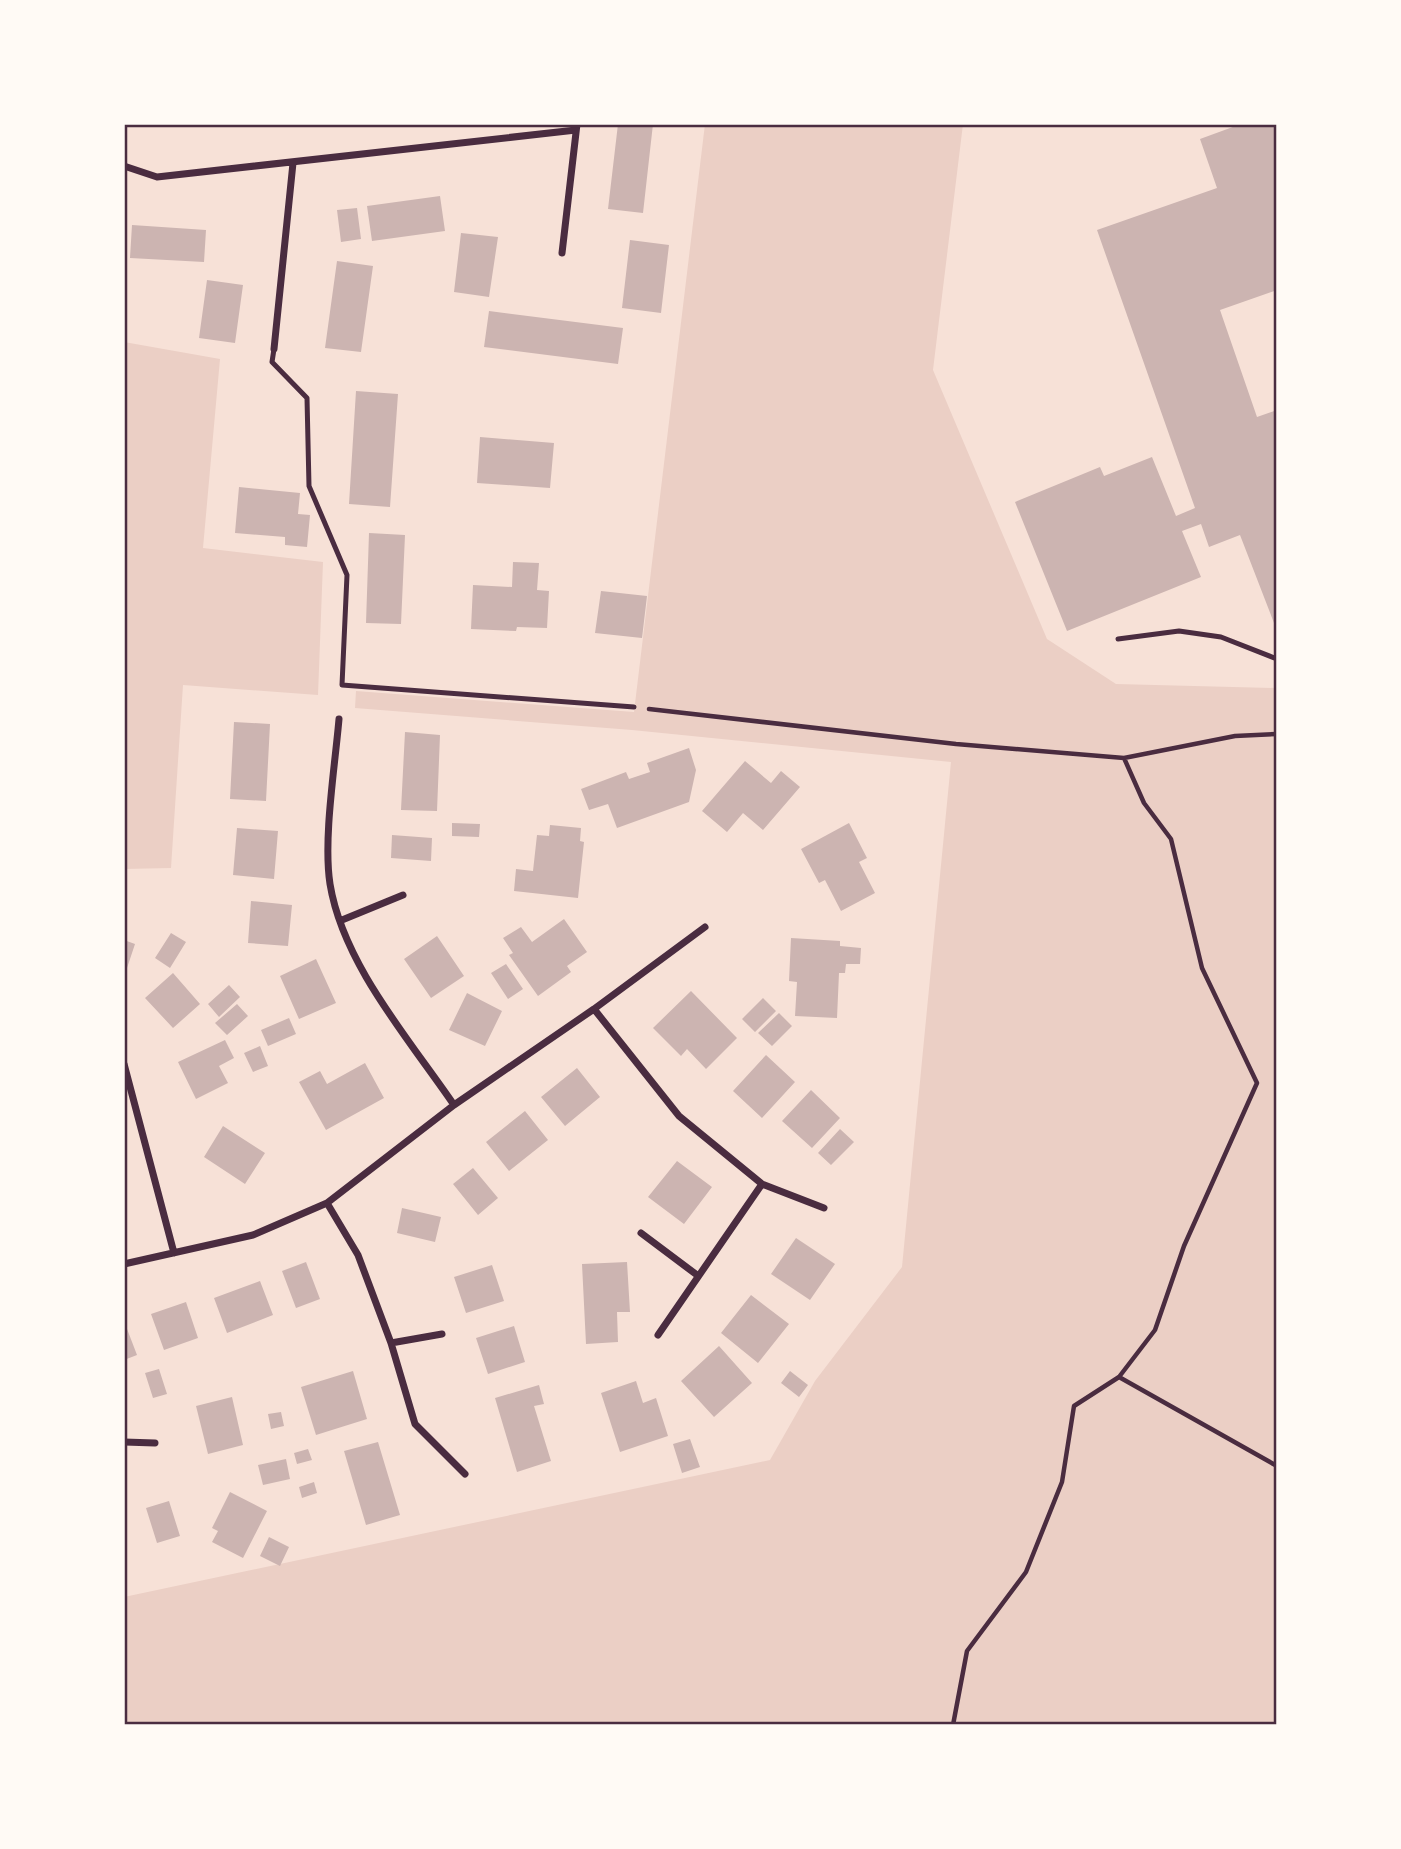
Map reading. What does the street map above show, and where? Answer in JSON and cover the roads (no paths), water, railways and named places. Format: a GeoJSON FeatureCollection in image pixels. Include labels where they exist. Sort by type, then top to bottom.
{"type":"FeatureCollection","features":[{"type":"Feature","properties":{"kind":"street"},"geometry":{"type":"LineString","coordinates":[[124,166],[157,177],[293,163],[577,127],[562,253]]}},
{"type":"Feature","properties":{"kind":"street"},"geometry":{"type":"LineString","coordinates":[[274,349],[293,163]]}},
{"type":"Feature","properties":{"kind":"street"},"geometry":{"type":"LineString","coordinates":[[339,719],[330,822],[330,884],[356,961],[454,1105]]}},
{"type":"Feature","properties":{"kind":"street"},"geometry":{"type":"LineString","coordinates":[[342,920],[403,895]]}},
{"type":"Feature","properties":{"kind":"street"},"geometry":{"type":"LineString","coordinates":[[124,1264],[253,1235],[327,1203],[454,1105],[594,1009],[705,927]]}},
{"type":"Feature","properties":{"kind":"street"},"geometry":{"type":"LineString","coordinates":[[594,1009],[679,1116],[762,1184],[824,1208]]}},
{"type":"Feature","properties":{"kind":"street"},"geometry":{"type":"LineString","coordinates":[[124,1064],[174,1253]]}},
{"type":"Feature","properties":{"kind":"street"},"geometry":{"type":"LineString","coordinates":[[658,1335],[762,1184]]}},
{"type":"Feature","properties":{"kind":"street"},"geometry":{"type":"LineString","coordinates":[[327,1203],[358,1255],[391,1343],[415,1424],[465,1474]]}},
{"type":"Feature","properties":{"kind":"street"},"geometry":{"type":"LineString","coordinates":[[641,1233],[697,1275]]}},
{"type":"Feature","properties":{"kind":"street"},"geometry":{"type":"LineString","coordinates":[[391,1343],[442,1334]]}},
{"type":"Feature","properties":{"kind":"street"},"geometry":{"type":"LineString","coordinates":[[124,1442],[155,1443]]}},
{"type":"Feature","properties":{"kind":"lane"},"geometry":{"type":"LineString","coordinates":[[274,349],[272,362],[307,398],[309,486],[347,575],[342,685],[634,707]]}},
{"type":"Feature","properties":{"kind":"lane"},"geometry":{"type":"LineString","coordinates":[[1118,639],[1179,631],[1221,637],[1277,659]]}}]}
